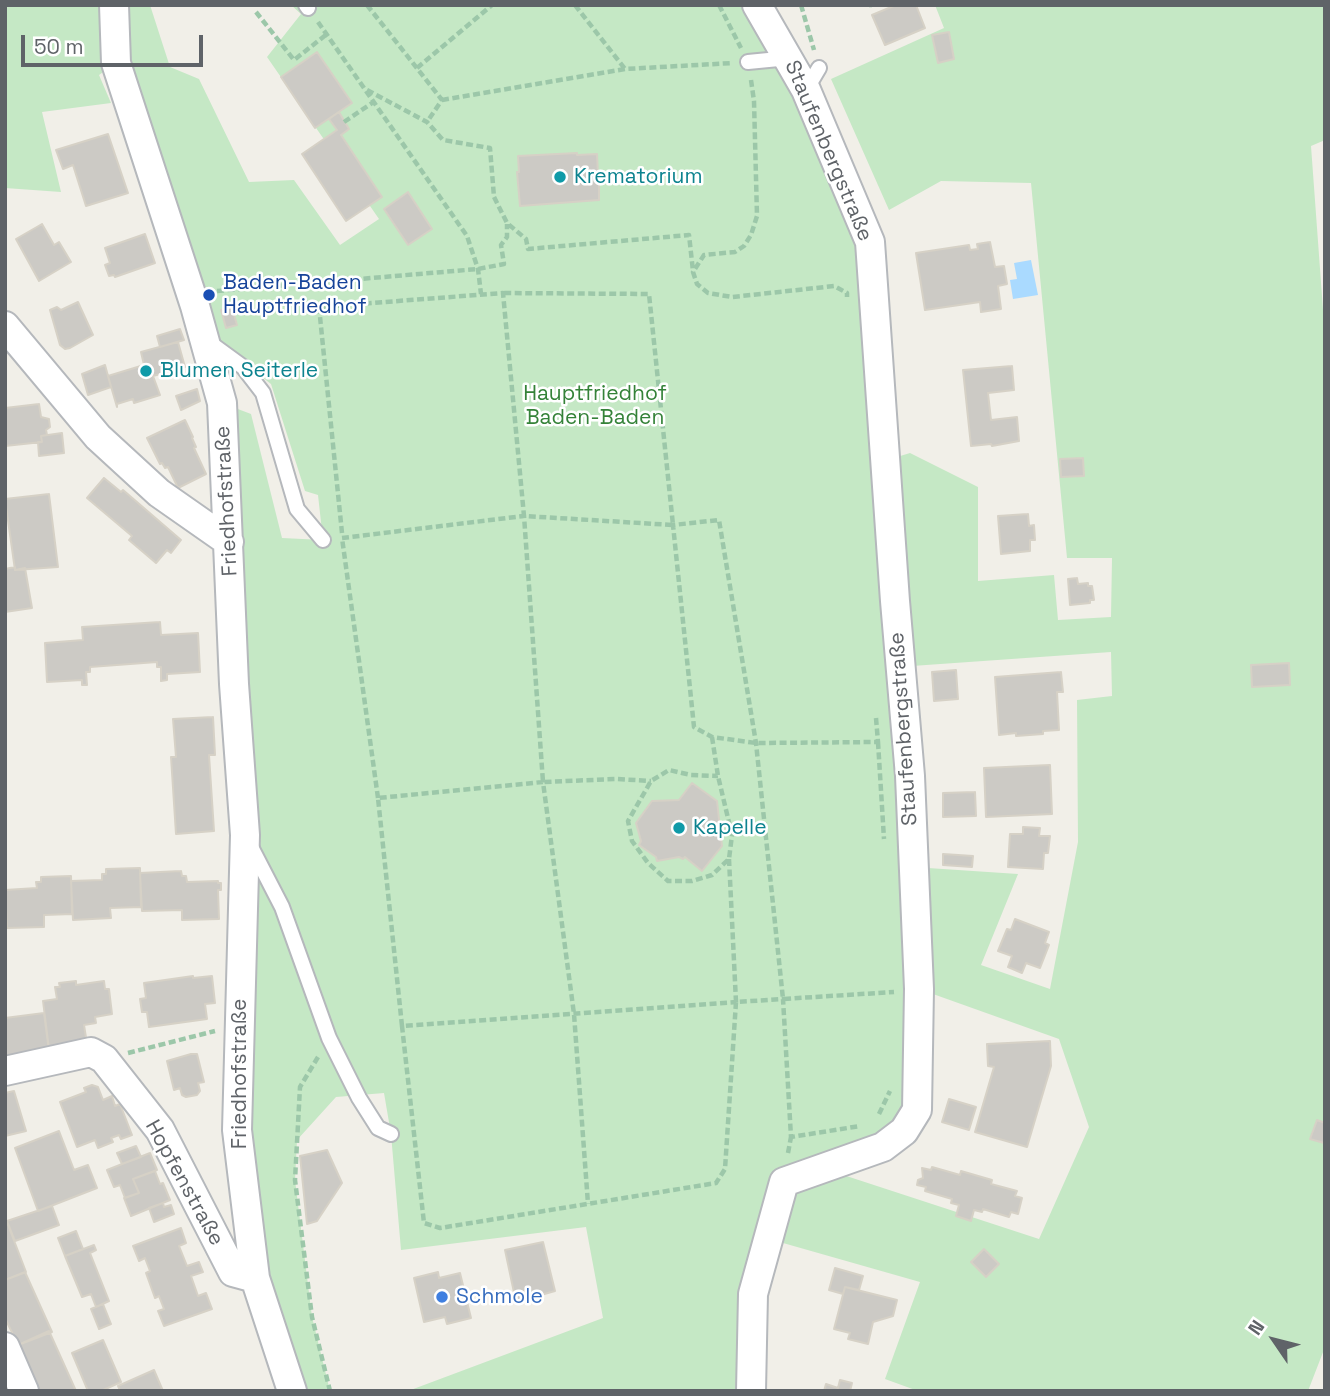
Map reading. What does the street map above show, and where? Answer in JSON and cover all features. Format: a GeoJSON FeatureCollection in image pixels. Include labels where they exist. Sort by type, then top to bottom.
{"type":"FeatureCollection","features":[{"type":"Feature","properties":{"kind":"street","name":"Friedhofstraße"},"geometry":{"type":"LineString","coordinates":[[114,5],[116,63],[195,306],[222,403],[233,684],[244,835],[237,1130],[256,1278],[292,1391]]}},
{"type":"Feature","properties":{"kind":"street","name":"Staufenbergstraße"},"geometry":{"type":"LineString","coordinates":[[751,1391],[753,1294],[784,1182],[883,1147],[904,1132],[917,1110],[919,989],[910,776],[870,243],[812,79],[789,58],[757,5]]}},
{"type":"Feature","properties":{"kind":"street"},"geometry":{"type":"LineString","coordinates":[[5,326],[97,437],[159,493],[229,542]]}},
{"type":"Feature","properties":{"kind":"street"},"geometry":{"type":"LineString","coordinates":[[5,1071],[91,1052],[104,1059]]}},
{"type":"Feature","properties":{"kind":"street","name":"Hopfenstraße"},"geometry":{"type":"LineString","coordinates":[[104,1059],[160,1130],[233,1272],[256,1278]]}},
{"type":"Feature","properties":{"kind":"street"},"geometry":{"type":"LineString","coordinates":[[5,1347],[24,1391]]}},
{"type":"Feature","properties":{"kind":"lane"},"geometry":{"type":"LineString","coordinates":[[748,62],[789,58]]}},
{"type":"Feature","properties":{"kind":"lane"},"geometry":{"type":"LineString","coordinates":[[202,337],[243,367],[263,394],[298,509],[323,540]]}},
{"type":"Feature","properties":{"kind":"lane","name":"Friedhofstraße"},"geometry":{"type":"LineString","coordinates":[[244,835],[282,908],[329,1038],[359,1098],[378,1128],[391,1134]]}},
{"type":"Feature","properties":{"kind":"path"},"geometry":{"type":"LineString","coordinates":[[367,5],[442,100]]}},
{"type":"Feature","properties":{"kind":"path"},"geometry":{"type":"LineString","coordinates":[[417,68],[492,5]]}},
{"type":"Feature","properties":{"kind":"path"},"geometry":{"type":"LineString","coordinates":[[575,5],[625,69]]}},
{"type":"Feature","properties":{"kind":"path"},"geometry":{"type":"LineString","coordinates":[[693,272],[704,255],[735,252],[744,246],[757,216],[754,102],[748,62],[719,5]]}},
{"type":"Feature","properties":{"kind":"path"},"geometry":{"type":"LineString","coordinates":[[801,5],[812,79]]}},
{"type":"Feature","properties":{"kind":"path"},"geometry":{"type":"LineString","coordinates":[[307,7],[467,236],[478,269],[481,294]]}},
{"type":"Feature","properties":{"kind":"path"},"geometry":{"type":"LineString","coordinates":[[256,12],[294,60],[327,34]]}},
{"type":"Feature","properties":{"kind":"path"},"geometry":{"type":"LineString","coordinates":[[427,122],[442,100],[625,69],[748,62]]}},
{"type":"Feature","properties":{"kind":"path"},"geometry":{"type":"LineString","coordinates":[[367,90],[427,122],[443,141],[491,148],[494,197],[507,223],[526,239],[528,249],[689,235],[693,272],[697,284],[708,293],[732,297],[835,286],[846,293],[848,307]]}},
{"type":"Feature","properties":{"kind":"path"},"geometry":{"type":"LineString","coordinates":[[344,121],[375,101]]}},
{"type":"Feature","properties":{"kind":"path"},"geometry":{"type":"LineString","coordinates":[[208,292],[478,269],[504,264],[501,245],[507,237],[507,223]]}},
{"type":"Feature","properties":{"kind":"path"},"geometry":{"type":"LineString","coordinates":[[503,293],[524,516],[543,782],[574,1014],[588,1204]]}},
{"type":"Feature","properties":{"kind":"path"},"geometry":{"type":"LineString","coordinates":[[712,737],[732,835],[729,859],[736,1002],[725,1169],[716,1183],[440,1228],[424,1223],[378,799],[342,538],[319,307],[503,293],[649,294],[694,727],[712,737],[756,743],[878,742],[876,715]]}},
{"type":"Feature","properties":{"kind":"path"},"geometry":{"type":"LineString","coordinates":[[323,540],[524,516],[673,525],[719,520],[756,743],[783,999],[791,1137],[866,1125]]}},
{"type":"Feature","properties":{"kind":"path"},"geometry":{"type":"LineString","coordinates":[[718,776],[691,775],[669,770],[651,781],[628,821],[632,841],[648,863],[668,881],[692,881],[712,875],[729,859]]}},
{"type":"Feature","properties":{"kind":"path"},"geometry":{"type":"LineString","coordinates":[[378,799],[543,782],[616,779],[651,781]]}},
{"type":"Feature","properties":{"kind":"path"},"geometry":{"type":"LineString","coordinates":[[402,1026],[894,991],[894,1005]]}},
{"type":"Feature","properties":{"kind":"path"},"geometry":{"type":"LineString","coordinates":[[104,1059],[239,1025]]}},
{"type":"Feature","properties":{"kind":"path"},"geometry":{"type":"LineString","coordinates":[[329,1038],[300,1087],[295,1180],[312,1317],[330,1391]]}},
{"type":"Feature","properties":{"kind":"path"},"geometry":{"type":"LineString","coordinates":[[874,1119],[882,1112],[891,1083]]}},
{"type":"Feature","properties":{"kind":"green space"},"geometry":{"type":"Polygon","coordinates":[[[5,5],[114,5],[116,63],[99,75],[111,103],[42,112],[61,192],[5,188],[5,5]]]}},
{"type":"Feature","properties":{"kind":"green space","name":"Hauptfriedhof Baden-Baden"},"geometry":{"type":"Polygon","coordinates":[[[122,5],[150,5],[170,67],[199,79],[249,182],[294,180],[340,245],[379,219],[267,57],[301,14],[291,5],[757,5],[870,242],[913,867],[1018,874],[981,965],[1050,989],[1078,842],[1077,700],[1112,696],[1111,652],[912,666],[897,457],[910,453],[978,487],[978,581],[1054,575],[1058,620],[1111,617],[1112,558],[1067,558],[1031,183],[941,181],[889,210],[831,79],[944,28],[935,5],[1325,5],[1325,140],[1311,146],[1325,337],[1325,1347],[1308,1391],[918,1391],[885,1379],[920,1282],[769,1239],[751,1391],[408,1391],[603,1318],[586,1227],[401,1250],[391,1134],[384,1093],[336,1097],[297,1140],[295,1180],[312,1317],[330,1391],[291,1391],[253,1283],[239,1025],[222,403],[251,414],[282,538],[323,540],[318,495],[305,491],[271,384],[209,336],[120,58],[122,5]],[[919,989],[917,1110],[825,1169],[1039,1239],[1089,1127],[1059,1039],[919,989]]]}},
{"type":"Feature","properties":{"kind":"water"},"geometry":{"type":"Polygon","coordinates":[[[1031,260],[1038,295],[1013,299],[1010,280],[1017,279],[1014,263],[1031,260]]]}},
{"type":"Feature","properties":{"kind":"building"},"geometry":{"type":"Polygon","coordinates":[[[896,5],[916,5],[925,28],[885,45],[872,15],[896,5]]]}},
{"type":"Feature","properties":{"kind":"building"},"geometry":{"type":"Polygon","coordinates":[[[949,32],[954,59],[938,63],[932,35],[949,32]]]}},
{"type":"Feature","properties":{"kind":"building"},"geometry":{"type":"Polygon","coordinates":[[[317,52],[352,103],[315,128],[281,77],[317,52]]]}},
{"type":"Feature","properties":{"kind":"building"},"geometry":{"type":"Polygon","coordinates":[[[339,112],[349,129],[341,135],[382,197],[346,221],[302,154],[337,130],[329,119],[339,112]]]}},
{"type":"Feature","properties":{"kind":"building"},"geometry":{"type":"Polygon","coordinates":[[[108,134],[128,193],[86,206],[73,165],[63,169],[56,150],[108,134]]]}},
{"type":"Feature","properties":{"kind":"building","name":"Krematorium"},"geometry":{"type":"Polygon","coordinates":[[[597,154],[598,174],[603,174],[603,180],[599,180],[599,200],[520,206],[518,156],[597,154]]]}},
{"type":"Feature","properties":{"kind":"building"},"geometry":{"type":"Polygon","coordinates":[[[408,192],[432,229],[408,245],[384,209],[408,192]]]}},
{"type":"Feature","properties":{"kind":"building"},"geometry":{"type":"Polygon","coordinates":[[[42,224],[54,245],[59,242],[71,262],[39,281],[16,239],[42,224]]]}},
{"type":"Feature","properties":{"kind":"building"},"geometry":{"type":"Polygon","coordinates":[[[145,234],[155,263],[115,277],[109,276],[105,265],[110,263],[105,248],[145,234]]]}},
{"type":"Feature","properties":{"kind":"building"},"geometry":{"type":"Polygon","coordinates":[[[990,242],[995,267],[1004,266],[1007,284],[998,286],[1001,309],[981,312],[980,302],[925,310],[916,253],[969,245],[970,250],[978,249],[977,244],[990,242]]]}},
{"type":"Feature","properties":{"kind":"building"},"geometry":{"type":"Polygon","coordinates":[[[78,302],[93,335],[65,349],[60,345],[50,310],[57,307],[61,310],[78,302]]]}},
{"type":"Feature","properties":{"kind":"building"},"geometry":{"type":"Polygon","coordinates":[[[232,308],[237,325],[226,328],[221,310],[232,308]]]}},
{"type":"Feature","properties":{"kind":"building"},"geometry":{"type":"Polygon","coordinates":[[[180,329],[184,340],[160,347],[157,336],[180,329]]]}},
{"type":"Feature","properties":{"kind":"building","name":"Blumen Seiterle"},"geometry":{"type":"Polygon","coordinates":[[[178,342],[185,367],[153,376],[160,395],[134,403],[133,399],[117,404],[117,407],[108,376],[144,365],[141,352],[178,342]]]}},
{"type":"Feature","properties":{"kind":"building"},"geometry":{"type":"Polygon","coordinates":[[[105,365],[111,387],[88,395],[82,374],[105,365]]]}},
{"type":"Feature","properties":{"kind":"building"},"geometry":{"type":"Polygon","coordinates":[[[1012,366],[1014,390],[988,393],[991,420],[1017,417],[1019,441],[992,446],[971,446],[963,370],[1012,366]]]}},
{"type":"Feature","properties":{"kind":"building"},"geometry":{"type":"Polygon","coordinates":[[[197,389],[200,401],[181,410],[176,396],[197,389]]]}},
{"type":"Feature","properties":{"kind":"building"},"geometry":{"type":"Polygon","coordinates":[[[39,404],[41,417],[49,419],[50,427],[46,430],[47,435],[41,436],[42,442],[5,446],[5,408],[39,404]]]}},
{"type":"Feature","properties":{"kind":"building"},"geometry":{"type":"Polygon","coordinates":[[[185,420],[206,474],[178,488],[168,467],[160,464],[147,438],[185,420]]]}},
{"type":"Feature","properties":{"kind":"building"},"geometry":{"type":"Polygon","coordinates":[[[62,433],[64,453],[39,456],[38,442],[42,442],[41,436],[62,433]]]}},
{"type":"Feature","properties":{"kind":"building"},"geometry":{"type":"Polygon","coordinates":[[[1083,458],[1084,476],[1061,477],[1060,459],[1083,458]]]}},
{"type":"Feature","properties":{"kind":"building"},"geometry":{"type":"Polygon","coordinates":[[[104,478],[121,492],[123,490],[181,540],[171,553],[167,550],[156,563],[129,540],[132,536],[87,498],[104,478]]]}},
{"type":"Feature","properties":{"kind":"building"},"geometry":{"type":"Polygon","coordinates":[[[49,494],[58,567],[15,570],[5,499],[49,494]]]}},
{"type":"Feature","properties":{"kind":"building"},"geometry":{"type":"Polygon","coordinates":[[[1028,514],[1029,526],[1034,525],[1035,540],[1030,540],[1030,551],[1001,554],[998,516],[1028,514]]]}},
{"type":"Feature","properties":{"kind":"building"},"geometry":{"type":"Polygon","coordinates":[[[15,567],[15,570],[25,568],[32,608],[5,612],[5,569],[15,567]]]}},
{"type":"Feature","properties":{"kind":"building"},"geometry":{"type":"Polygon","coordinates":[[[1077,578],[1078,584],[1088,583],[1088,586],[1092,586],[1094,600],[1090,600],[1090,603],[1070,605],[1068,579],[1077,578]]]}},
{"type":"Feature","properties":{"kind":"building"},"geometry":{"type":"Polygon","coordinates":[[[160,622],[161,635],[198,633],[200,672],[167,674],[167,680],[161,681],[161,667],[157,667],[157,662],[90,667],[90,672],[86,672],[87,685],[82,685],[82,680],[47,682],[45,643],[83,640],[82,627],[160,622]]]}},
{"type":"Feature","properties":{"kind":"building"},"geometry":{"type":"Polygon","coordinates":[[[1289,663],[1290,685],[1252,687],[1251,665],[1289,663]]]}},
{"type":"Feature","properties":{"kind":"building"},"geometry":{"type":"Polygon","coordinates":[[[956,670],[958,699],[934,701],[932,672],[956,670]]]}},
{"type":"Feature","properties":{"kind":"building"},"geometry":{"type":"Polygon","coordinates":[[[1061,672],[1063,692],[1057,692],[1059,730],[1043,731],[1043,734],[999,735],[995,677],[1061,672]]]}},
{"type":"Feature","properties":{"kind":"building"},"geometry":{"type":"Polygon","coordinates":[[[213,717],[215,755],[209,755],[214,831],[176,834],[171,757],[176,757],[173,719],[213,717]]]}},
{"type":"Feature","properties":{"kind":"building"},"geometry":{"type":"Polygon","coordinates":[[[1050,765],[1052,814],[986,817],[984,768],[1050,765]]]}},
{"type":"Feature","properties":{"kind":"building","name":"Kapelle"},"geometry":{"type":"Polygon","coordinates":[[[692,783],[717,801],[722,846],[702,871],[685,857],[657,861],[656,857],[639,845],[641,841],[636,823],[652,801],[679,800],[692,783]]]}},
{"type":"Feature","properties":{"kind":"building"},"geometry":{"type":"Polygon","coordinates":[[[975,792],[976,816],[943,817],[943,793],[975,792]]]}},
{"type":"Feature","properties":{"kind":"building"},"geometry":{"type":"Polygon","coordinates":[[[1023,827],[1040,828],[1039,836],[1050,836],[1048,853],[1044,853],[1043,869],[1008,867],[1010,834],[1023,834],[1023,827]]]}},
{"type":"Feature","properties":{"kind":"building"},"geometry":{"type":"Polygon","coordinates":[[[943,854],[973,856],[972,867],[943,865],[943,854]]]}},
{"type":"Feature","properties":{"kind":"building"},"geometry":{"type":"Polygon","coordinates":[[[140,868],[141,907],[110,908],[111,918],[73,920],[71,881],[102,880],[106,869],[140,868]]]}},
{"type":"Feature","properties":{"kind":"building"},"geometry":{"type":"Polygon","coordinates":[[[181,871],[187,882],[221,883],[221,890],[218,890],[219,919],[182,920],[182,910],[142,911],[140,873],[181,871]]]}},
{"type":"Feature","properties":{"kind":"building"},"geometry":{"type":"Polygon","coordinates":[[[71,876],[72,914],[44,915],[44,927],[7,928],[5,890],[37,888],[36,882],[41,882],[41,877],[71,876]]]}},
{"type":"Feature","properties":{"kind":"building"},"geometry":{"type":"Polygon","coordinates":[[[1015,919],[1049,932],[1045,943],[1049,945],[1040,968],[1026,963],[1022,973],[1008,967],[1012,956],[998,951],[1007,929],[1011,930],[1015,919]]]}},
{"type":"Feature","properties":{"kind":"building"},"geometry":{"type":"Polygon","coordinates":[[[212,976],[215,1003],[205,1004],[207,1019],[149,1027],[147,1012],[142,1012],[140,999],[146,998],[144,983],[212,976]]]}},
{"type":"Feature","properties":{"kind":"building"},"geometry":{"type":"Polygon","coordinates":[[[76,981],[76,985],[104,981],[105,989],[109,989],[112,1014],[95,1017],[96,1023],[84,1025],[87,1044],[52,1046],[53,1049],[49,1049],[43,1001],[57,999],[55,987],[60,987],[59,983],[76,981]]]}},
{"type":"Feature","properties":{"kind":"building"},"geometry":{"type":"Polygon","coordinates":[[[44,1013],[49,1051],[5,1057],[5,1018],[44,1013]]]}},
{"type":"Feature","properties":{"kind":"building"},"geometry":{"type":"Polygon","coordinates":[[[1050,1041],[1051,1066],[1027,1147],[975,1132],[994,1067],[988,1066],[987,1044],[1050,1041]]]}},
{"type":"Feature","properties":{"kind":"building"},"geometry":{"type":"Polygon","coordinates":[[[197,1054],[204,1082],[198,1083],[200,1091],[197,1095],[186,1097],[182,1095],[180,1088],[174,1090],[167,1061],[197,1054]]]}},
{"type":"Feature","properties":{"kind":"building"},"geometry":{"type":"Polygon","coordinates":[[[92,1085],[98,1087],[103,1100],[112,1096],[115,1106],[120,1104],[132,1135],[121,1139],[119,1135],[111,1138],[113,1142],[98,1148],[95,1140],[77,1147],[60,1102],[86,1092],[84,1088],[92,1085]]]}},
{"type":"Feature","properties":{"kind":"building"},"geometry":{"type":"Polygon","coordinates":[[[14,1091],[26,1131],[5,1136],[5,1093],[14,1091]]]}},
{"type":"Feature","properties":{"kind":"building"},"geometry":{"type":"Polygon","coordinates":[[[949,1099],[976,1107],[969,1130],[942,1122],[949,1099]]]}},
{"type":"Feature","properties":{"kind":"building"},"geometry":{"type":"Polygon","coordinates":[[[1317,1120],[1325,1123],[1324,1143],[1310,1139],[1317,1120]]]}},
{"type":"Feature","properties":{"kind":"building"},"geometry":{"type":"Polygon","coordinates":[[[59,1131],[74,1170],[88,1165],[97,1188],[38,1211],[15,1148],[59,1131]]]}},
{"type":"Feature","properties":{"kind":"building"},"geometry":{"type":"Polygon","coordinates":[[[136,1146],[141,1157],[122,1164],[117,1153],[136,1146]]]}},
{"type":"Feature","properties":{"kind":"building"},"geometry":{"type":"Polygon","coordinates":[[[327,1150],[342,1183],[317,1221],[307,1224],[300,1156],[327,1150]]]}},
{"type":"Feature","properties":{"kind":"building"},"geometry":{"type":"Polygon","coordinates":[[[150,1153],[157,1170],[133,1179],[139,1193],[125,1198],[120,1185],[114,1187],[107,1170],[150,1153]]]}},
{"type":"Feature","properties":{"kind":"building"},"geometry":{"type":"Polygon","coordinates":[[[932,1167],[960,1175],[961,1171],[992,1180],[991,1184],[1017,1191],[1015,1196],[1022,1198],[1018,1214],[1011,1212],[1009,1217],[983,1209],[982,1212],[974,1210],[971,1221],[956,1216],[959,1205],[951,1203],[952,1199],[925,1191],[926,1187],[917,1185],[918,1180],[923,1178],[922,1168],[931,1170],[932,1167]]]}},
{"type":"Feature","properties":{"kind":"building"},"geometry":{"type":"Polygon","coordinates":[[[155,1171],[170,1200],[131,1216],[124,1198],[139,1193],[133,1179],[155,1171]]]}},
{"type":"Feature","properties":{"kind":"building"},"geometry":{"type":"Polygon","coordinates":[[[163,1203],[164,1207],[171,1205],[174,1214],[154,1222],[149,1208],[163,1203]]]}},
{"type":"Feature","properties":{"kind":"building"},"geometry":{"type":"Polygon","coordinates":[[[52,1206],[59,1225],[15,1241],[7,1221],[52,1206]]]}},
{"type":"Feature","properties":{"kind":"building"},"geometry":{"type":"Polygon","coordinates":[[[5,1217],[26,1272],[5,1280],[5,1217]]]}},
{"type":"Feature","properties":{"kind":"building"},"geometry":{"type":"Polygon","coordinates":[[[181,1228],[186,1243],[179,1246],[187,1266],[199,1262],[203,1272],[191,1276],[198,1296],[206,1293],[212,1309],[164,1326],[158,1311],[164,1309],[159,1296],[155,1298],[146,1273],[150,1271],[145,1258],[139,1261],[133,1246],[181,1228]]]}},
{"type":"Feature","properties":{"kind":"building"},"geometry":{"type":"Polygon","coordinates":[[[76,1231],[83,1249],[65,1256],[58,1238],[76,1231]]]}},
{"type":"Feature","properties":{"kind":"building"},"geometry":{"type":"Polygon","coordinates":[[[543,1242],[555,1291],[516,1302],[505,1250],[543,1242]]]}},
{"type":"Feature","properties":{"kind":"building"},"geometry":{"type":"Polygon","coordinates":[[[94,1245],[96,1250],[90,1253],[109,1301],[96,1307],[91,1294],[82,1297],[65,1256],[94,1245]]]}},
{"type":"Feature","properties":{"kind":"building"},"geometry":{"type":"Polygon","coordinates":[[[984,1249],[999,1264],[986,1277],[971,1262],[984,1249]]]}},
{"type":"Feature","properties":{"kind":"building"},"geometry":{"type":"Polygon","coordinates":[[[835,1268],[863,1276],[859,1290],[845,1287],[843,1294],[829,1290],[835,1268]]]}},
{"type":"Feature","properties":{"kind":"building"},"geometry":{"type":"Polygon","coordinates":[[[25,1272],[52,1332],[18,1345],[5,1318],[5,1280],[25,1272]]]}},
{"type":"Feature","properties":{"kind":"building","name":"Schmole"},"geometry":{"type":"Polygon","coordinates":[[[438,1272],[439,1278],[460,1273],[471,1318],[447,1324],[445,1317],[424,1322],[414,1278],[438,1272]]]}},
{"type":"Feature","properties":{"kind":"building"},"geometry":{"type":"Polygon","coordinates":[[[845,1287],[897,1300],[893,1316],[873,1322],[868,1344],[848,1339],[850,1333],[834,1329],[845,1287]]]}},
{"type":"Feature","properties":{"kind":"building"},"geometry":{"type":"Polygon","coordinates":[[[103,1304],[111,1324],[99,1329],[91,1309],[103,1304]]]}},
{"type":"Feature","properties":{"kind":"building"},"geometry":{"type":"Polygon","coordinates":[[[49,1331],[76,1391],[39,1391],[18,1345],[49,1331]]]}},
{"type":"Feature","properties":{"kind":"building"},"geometry":{"type":"Polygon","coordinates":[[[103,1340],[121,1382],[101,1391],[88,1391],[72,1353],[103,1340]]]}},
{"type":"Feature","properties":{"kind":"building"},"geometry":{"type":"Polygon","coordinates":[[[154,1370],[163,1391],[120,1391],[118,1386],[154,1370]]]}},
{"type":"Feature","properties":{"kind":"building"},"geometry":{"type":"Polygon","coordinates":[[[840,1380],[852,1383],[850,1391],[824,1391],[826,1384],[838,1388],[840,1380]]]}},
{"type":"Feature","properties":{"kind":"place","name":"Krematorium"},"geometry":{"type":"Point","coordinates":[560,177]}},
{"type":"Feature","properties":{"kind":"place","name":"Baden-Baden Hauptfriedhof"},"geometry":{"type":"Point","coordinates":[209,295]}},
{"type":"Feature","properties":{"kind":"place","name":"Blumen Seiterle"},"geometry":{"type":"Point","coordinates":[146,371]}},
{"type":"Feature","properties":{"kind":"place","name":"Kapelle"},"geometry":{"type":"Point","coordinates":[679,828]}},
{"type":"Feature","properties":{"kind":"place","name":"Schmole"},"geometry":{"type":"Point","coordinates":[442,1297]}}]}
